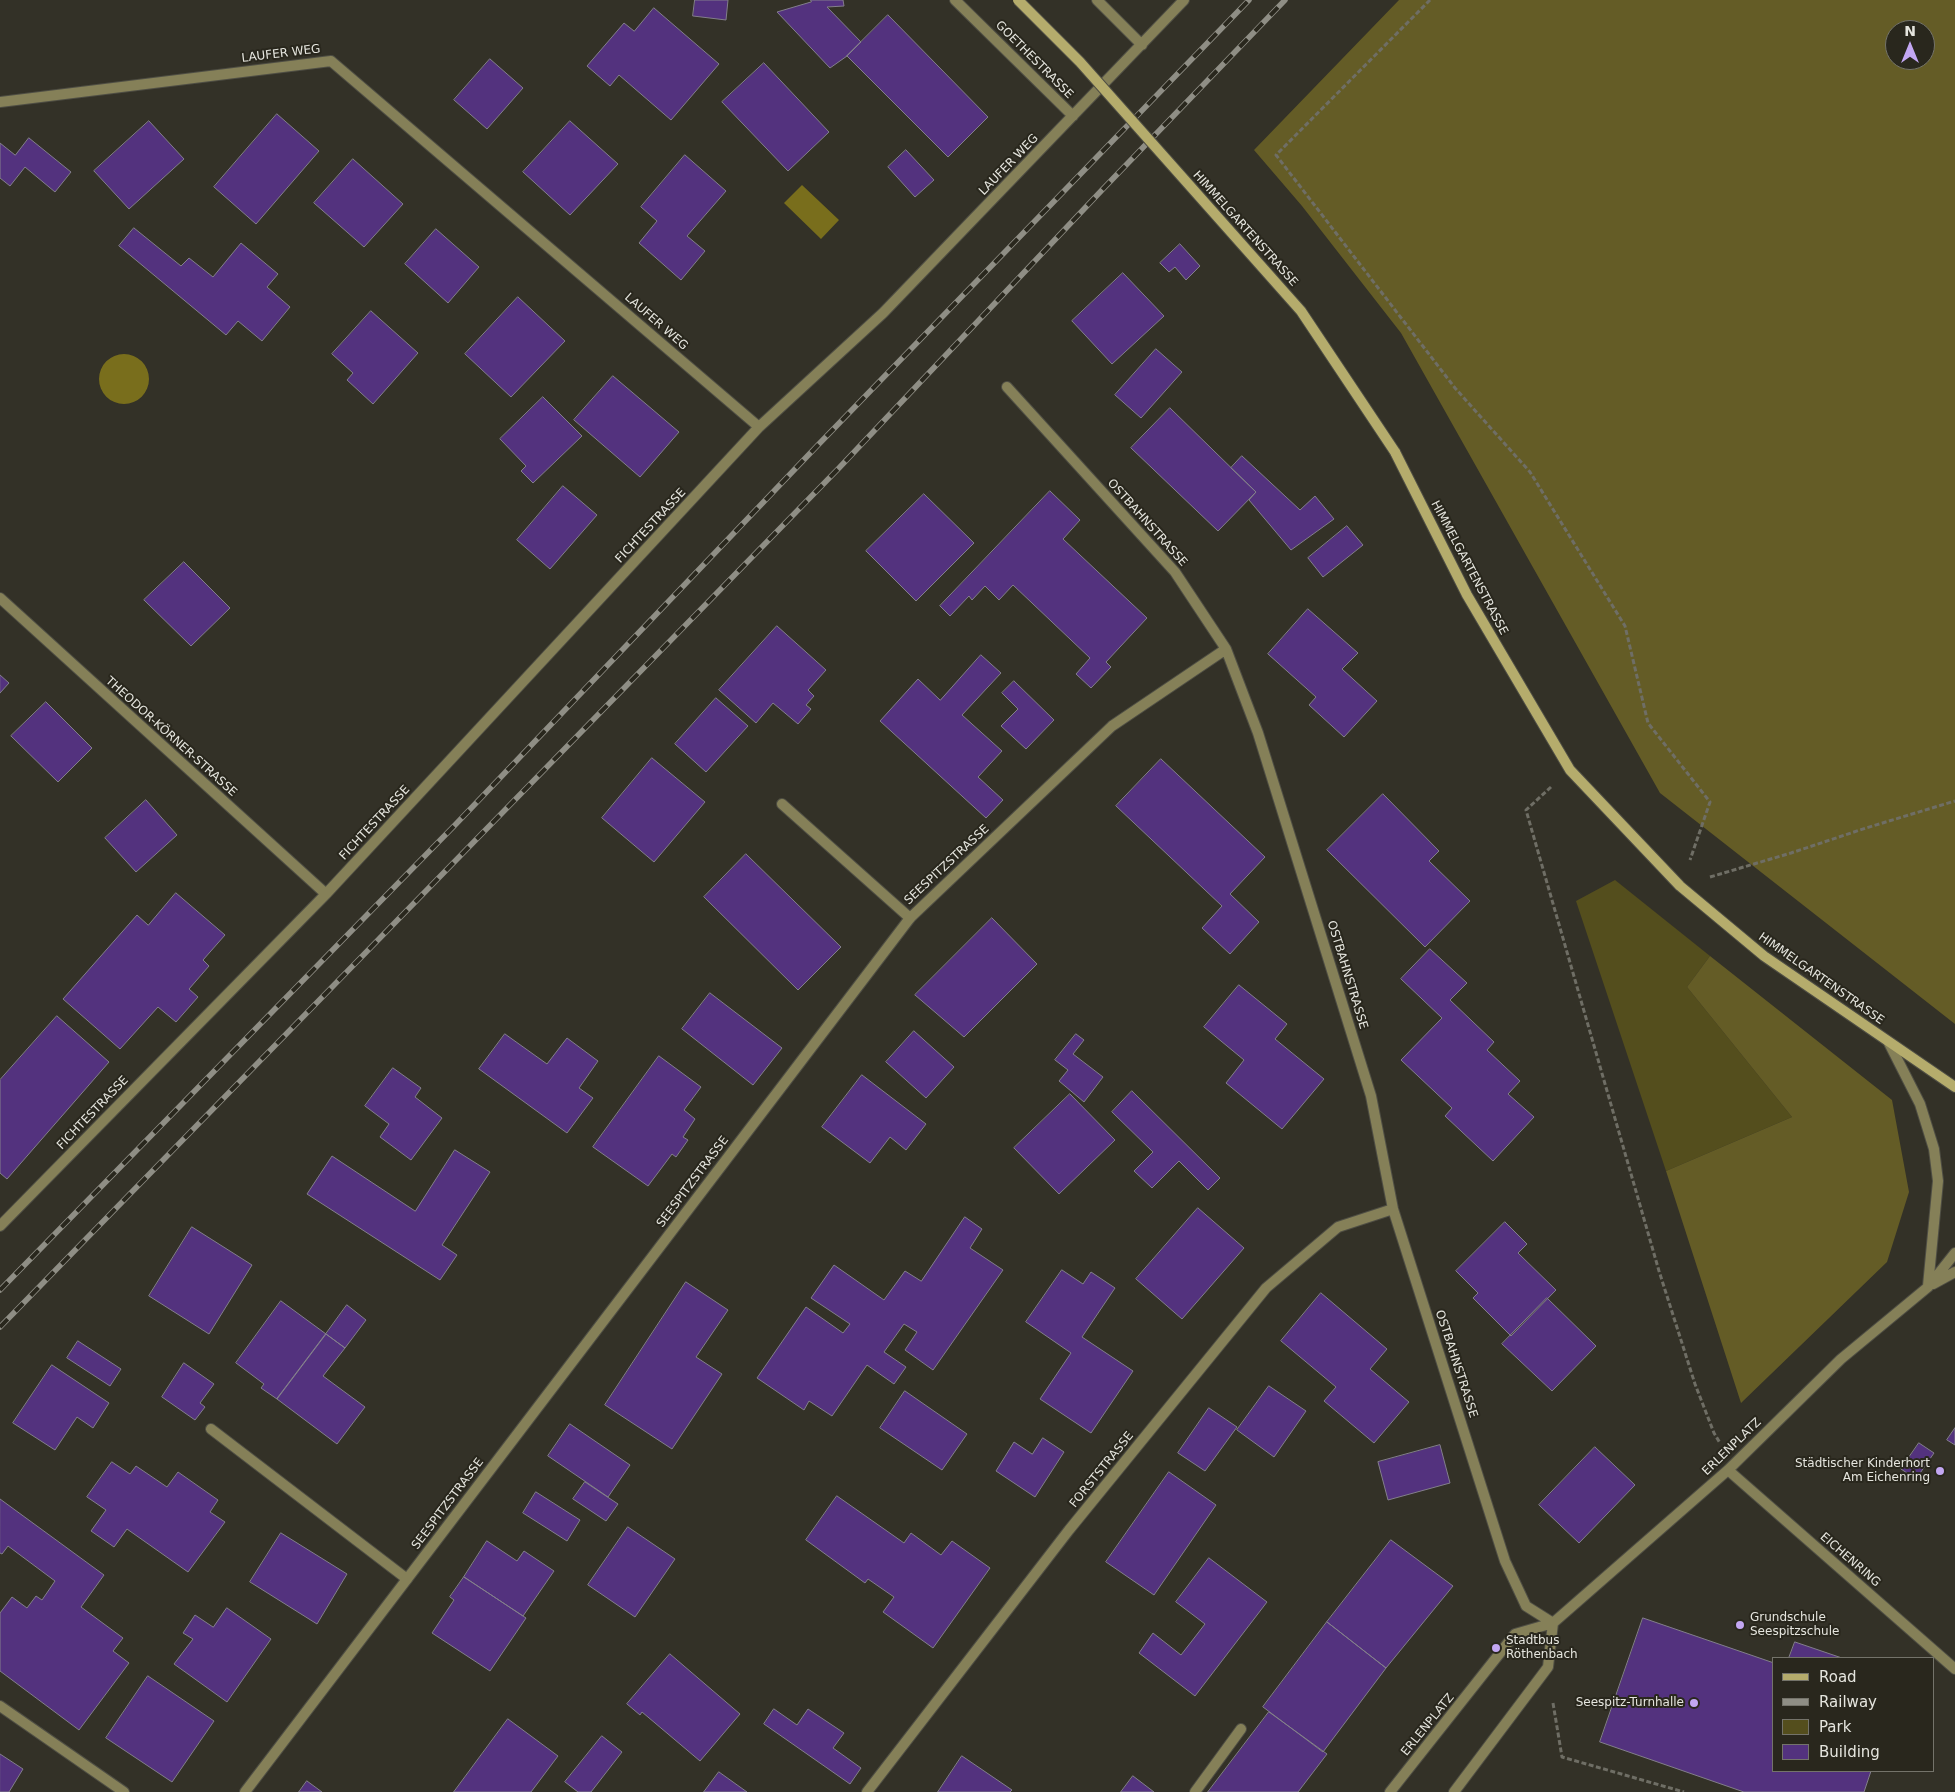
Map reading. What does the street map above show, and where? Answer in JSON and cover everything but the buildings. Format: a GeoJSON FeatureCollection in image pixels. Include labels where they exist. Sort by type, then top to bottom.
{"type":"FeatureCollection","features":[{"type":"Feature","properties":{"kind":"street","name":"GOETHESTRASSE"},"geometry":{"type":"LineString","coordinates":[[956,0],[1073,116]]}},
{"type":"Feature","properties":{"kind":"street","name":"HIMMELGARTENSTRASSE"},"geometry":{"type":"LineString","coordinates":[[1018,0],[1080,62],[1301,311],[1395,452],[1467,595],[1570,770],[1680,886],[1764,956],[1955,1087]]}},
{"type":"Feature","properties":{"kind":"street"},"geometry":{"type":"LineString","coordinates":[[1096,0],[1142,45]]}},
{"type":"Feature","properties":{"kind":"street","name":"LAUFER WEG"},"geometry":{"type":"LineString","coordinates":[[0,102],[331,61],[759,428],[883,313],[1184,0]]}},
{"type":"Feature","properties":{"kind":"street","name":"OSTBAHNSTRASSE"},"geometry":{"type":"LineString","coordinates":[[1007,387],[1174,572],[1226,649],[1258,733],[1372,1096],[1393,1210],[1506,1561],[1526,1606],[1553,1624]]}},
{"type":"Feature","properties":{"kind":"street","name":"FICHTESTRASSE"},"geometry":{"type":"LineString","coordinates":[[0,1226],[326,894],[759,428]]}},
{"type":"Feature","properties":{"kind":"street","name":"THEODOR-KÖRNER-STRASSE"},"geometry":{"type":"LineString","coordinates":[[0,598],[326,894]]}},
{"type":"Feature","properties":{"kind":"street","name":"SEESPITZSTRASSE"},"geometry":{"type":"LineString","coordinates":[[245,1792],[910,918],[1112,726],[1226,649]]}},
{"type":"Feature","properties":{"kind":"street"},"geometry":{"type":"LineString","coordinates":[[782,804],[910,918]]}},
{"type":"Feature","properties":{"kind":"street"},"geometry":{"type":"LineString","coordinates":[[1889,1042],[1920,1104],[1934,1149],[1938,1180],[1928,1287]]}},
{"type":"Feature","properties":{"kind":"street","name":"FORSTSTRASSE"},"geometry":{"type":"LineString","coordinates":[[867,1792],[1069,1530],[1266,1288],[1338,1226],[1393,1210]]}},
{"type":"Feature","properties":{"kind":"street","name":"ERLENPLATZ"},"geometry":{"type":"LineString","coordinates":[[1928,1287],[1955,1254]]}},
{"type":"Feature","properties":{"kind":"street","name":"ERLENPLATZ"},"geometry":{"type":"LineString","coordinates":[[1390,1792],[1515,1634],[1553,1624],[1730,1467],[1841,1359],[1928,1287],[1955,1272]]}},
{"type":"Feature","properties":{"kind":"street"},"geometry":{"type":"LineString","coordinates":[[211,1429],[406,1579]]}},
{"type":"Feature","properties":{"kind":"street","name":"EICHENRING"},"geometry":{"type":"LineString","coordinates":[[1730,1467],[1955,1669]]}},
{"type":"Feature","properties":{"kind":"street"},"geometry":{"type":"LineString","coordinates":[[1454,1792],[1548,1668],[1553,1624]]}},
{"type":"Feature","properties":{"kind":"street"},"geometry":{"type":"LineString","coordinates":[[0,1706],[124,1792]]}},
{"type":"Feature","properties":{"kind":"street"},"geometry":{"type":"LineString","coordinates":[[1195,1792],[1241,1729]]}},
{"type":"Feature","properties":{"kind":"path"},"geometry":{"type":"LineString","coordinates":[[1430,0],[1276,155],[1455,388],[1530,472],[1625,626],[1648,722],[1710,802],[1680,886]]}},
{"type":"Feature","properties":{"kind":"path"},"geometry":{"type":"LineString","coordinates":[[1570,770],[1526,810],[1668,1299],[1695,1384],[1714,1433],[1730,1467]]}},
{"type":"Feature","properties":{"kind":"path"},"geometry":{"type":"LineString","coordinates":[[1680,886],[1792,853],[1955,799]]}},
{"type":"Feature","properties":{"kind":"path"},"geometry":{"type":"LineString","coordinates":[[1548,1668],[1562,1757],[1684,1792]]}},
{"type":"Feature","properties":{"kind":"green space"},"geometry":{"type":"Polygon","coordinates":[[[1615,880],[1710,956],[1687,987],[1792,1117],[1666,1171],[1576,901],[1615,880]]]}},
{"type":"Feature","properties":{"kind":"shaded area"},"geometry":{"type":"Polygon","coordinates":[[[1399,0],[1955,0],[1955,1024],[1660,793],[1401,333],[1302,206],[1254,150],[1399,0]]]}},
{"type":"Feature","properties":{"kind":"shaded area"},"geometry":{"type":"Polygon","coordinates":[[[802,185],[839,220],[821,239],[784,203],[802,185]]]}},
{"type":"Feature","properties":{"kind":"shaded area"},"geometry":{"type":"Polygon","coordinates":[[[124,354],[133,356],[144,365],[149,379],[147,388],[138,399],[124,404],[115,402],[104,393],[99,379],[101,370],[110,359],[124,354]]]}},
{"type":"Feature","properties":{"kind":"shaded area"},"geometry":{"type":"Polygon","coordinates":[[[1710,956],[1892,1100],[1909,1192],[1887,1262],[1741,1403],[1666,1171],[1792,1117],[1687,987],[1710,956]]]}},
{"type":"Feature","properties":{"kind":"railway"},"geometry":{"type":"LineString","coordinates":[[0,1290],[456,824],[817,446],[1249,0]]}},
{"type":"Feature","properties":{"kind":"railway"},"geometry":{"type":"LineString","coordinates":[[0,1327],[839,468],[1285,0]]}},
{"type":"Feature","properties":{"kind":"place","name":"Städtischer Kinderhort Am Eichenring"},"geometry":{"type":"Point","coordinates":[1940,1471]}},
{"type":"Feature","properties":{"kind":"place","name":"Grundschule Seespitzschule"},"geometry":{"type":"Point","coordinates":[1740,1625]}},
{"type":"Feature","properties":{"kind":"place","name":"Stadtbus Röthenbach"},"geometry":{"type":"Point","coordinates":[1496,1648]}},
{"type":"Feature","properties":{"kind":"place","name":"Seespitz-Turnhalle"},"geometry":{"type":"Point","coordinates":[1694,1703]}}]}
